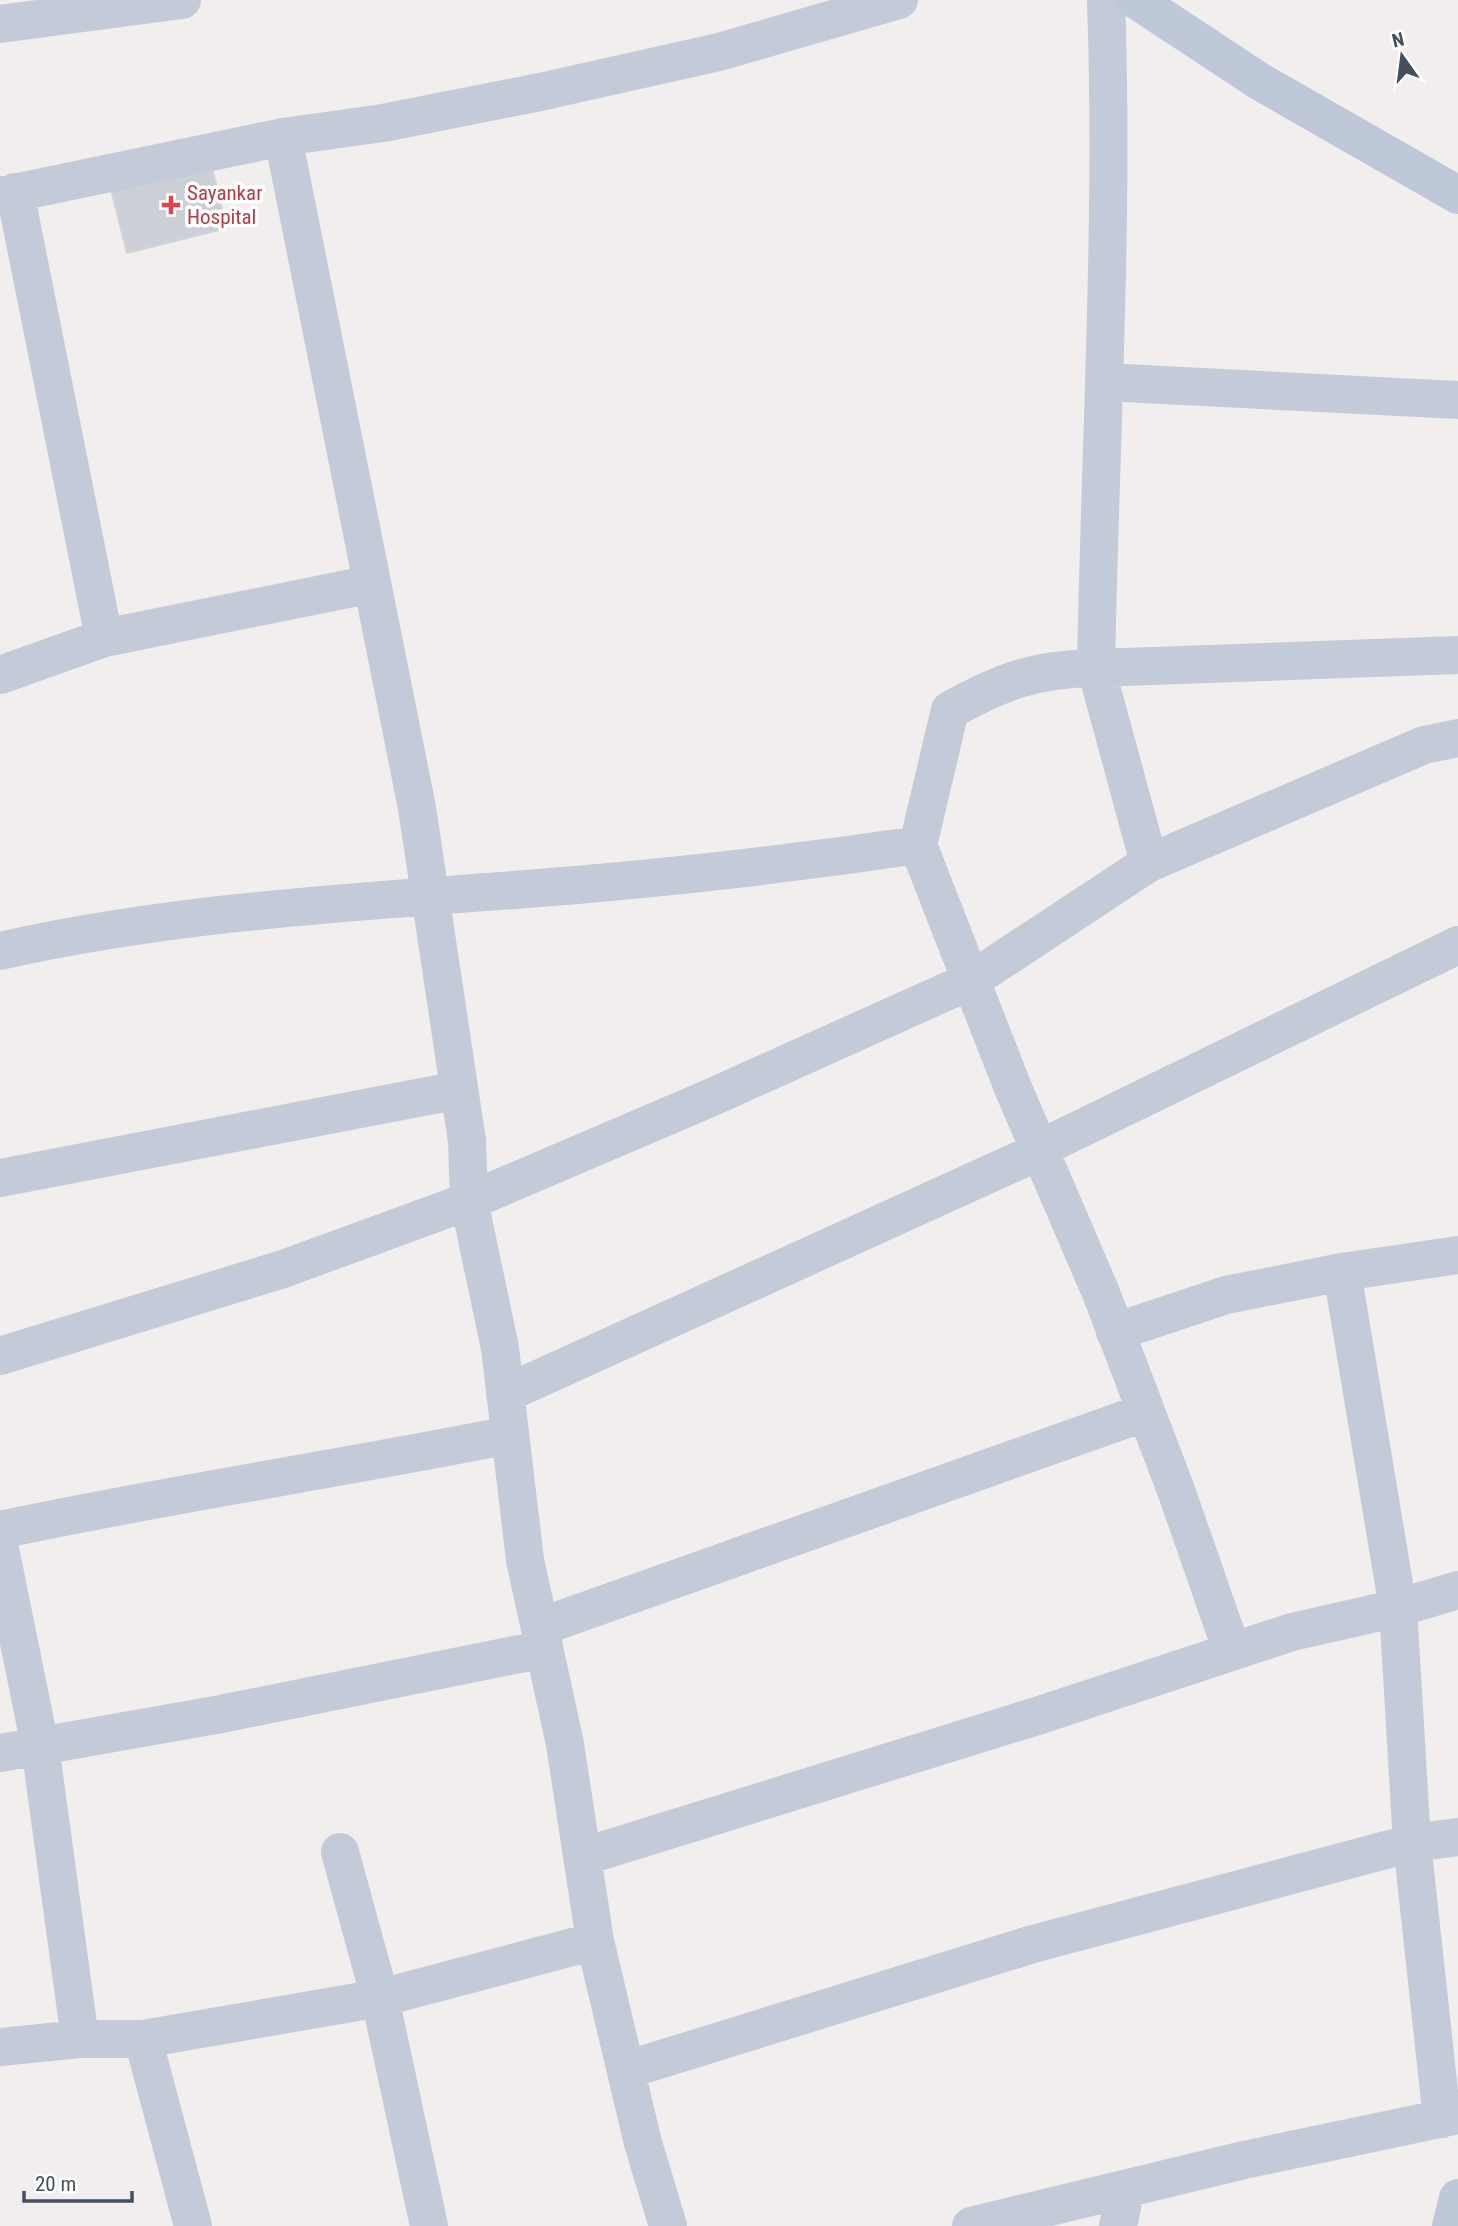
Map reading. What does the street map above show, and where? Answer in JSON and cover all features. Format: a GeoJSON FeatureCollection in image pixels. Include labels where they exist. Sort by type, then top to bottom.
{"type":"FeatureCollection","features":[{"type":"Feature","properties":{"kind":"street"},"geometry":{"type":"LineString","coordinates":[[0,24],[67,8],[182,0]]}},
{"type":"Feature","properties":{"kind":"street"},"geometry":{"type":"LineString","coordinates":[[1107,0],[1109,88],[1096,668],[1149,863]]}},
{"type":"Feature","properties":{"kind":"street"},"geometry":{"type":"LineString","coordinates":[[1136,0],[1259,80],[1458,195]]}},
{"type":"Feature","properties":{"kind":"street"},"geometry":{"type":"LineString","coordinates":[[104,638],[7,194],[283,137],[383,123],[540,92],[719,52],[888,1]]}},
{"type":"Feature","properties":{"kind":"street"},"geometry":{"type":"LineString","coordinates":[[283,137],[417,808],[467,1141],[469,1200],[499,1348],[525,1560],[565,1744],[596,1941],[626,2070],[668,2226]]}},
{"type":"Feature","properties":{"kind":"street"},"geometry":{"type":"LineString","coordinates":[[1104,382],[1458,401]]}},
{"type":"Feature","properties":{"kind":"street"},"geometry":{"type":"LineString","coordinates":[[0,675],[104,638],[372,583]]}},
{"type":"Feature","properties":{"kind":"street"},"geometry":{"type":"LineString","coordinates":[[1232,1651],[1115,1332],[970,981],[918,845],[950,710],[1000,683],[1056,668],[1458,655]]}},
{"type":"Feature","properties":{"kind":"street"},"geometry":{"type":"LineString","coordinates":[[0,1356],[283,1269],[469,1200],[710,1098],[970,981],[1149,863],[1424,744],[1458,738]]}},
{"type":"Feature","properties":{"kind":"street"},"geometry":{"type":"LineString","coordinates":[[0,951],[193,916],[774,864],[918,845]]}},
{"type":"Feature","properties":{"kind":"street"},"geometry":{"type":"LineString","coordinates":[[505,1394],[1039,1150],[1458,945]]}},
{"type":"Feature","properties":{"kind":"street"},"geometry":{"type":"LineString","coordinates":[[0,1178],[459,1090]]}},
{"type":"Feature","properties":{"kind":"street"},"geometry":{"type":"LineString","coordinates":[[1115,1332],[1226,1295],[1342,1272],[1458,1255]]}},
{"type":"Feature","properties":{"kind":"street"},"geometry":{"type":"LineString","coordinates":[[971,2226],[1244,2160],[1450,2117],[1412,1843],[1398,1608],[1342,1272]]}},
{"type":"Feature","properties":{"kind":"street"},"geometry":{"type":"LineString","coordinates":[[0,1753],[542,1638],[1146,1412]]}},
{"type":"Feature","properties":{"kind":"street"},"geometry":{"type":"LineString","coordinates":[[0,1530],[161,1496],[340,1469],[510,1435]]}},
{"type":"Feature","properties":{"kind":"street"},"geometry":{"type":"LineString","coordinates":[[0,1549],[40,1746],[80,2039]]}},
{"type":"Feature","properties":{"kind":"street"},"geometry":{"type":"LineString","coordinates":[[582,1857],[1037,1716],[1292,1632],[1398,1608],[1458,1590]]}},
{"type":"Feature","properties":{"kind":"street"},"geometry":{"type":"LineString","coordinates":[[626,2070],[1033,1944],[1412,1843],[1458,1837]]}},
{"type":"Feature","properties":{"kind":"street"},"geometry":{"type":"LineString","coordinates":[[340,1852],[380,1998],[429,2226]]}},
{"type":"Feature","properties":{"kind":"street"},"geometry":{"type":"LineString","coordinates":[[0,2047],[80,2039],[143,2039],[380,1998],[596,1941]]}},
{"type":"Feature","properties":{"kind":"street"},"geometry":{"type":"LineString","coordinates":[[143,2039],[193,2226]]}},
{"type":"Feature","properties":{"kind":"street"},"geometry":{"type":"LineString","coordinates":[[1118,2226],[1126,2189]]}},
{"type":"Feature","properties":{"kind":"street"},"geometry":{"type":"LineString","coordinates":[[1451,2226],[1458,2198]]}},
{"type":"Feature","properties":{"kind":"building"},"geometry":{"type":"Polygon","coordinates":[[[210,160],[227,228],[127,253],[110,185],[210,160]]]}},
{"type":"Feature","properties":{"kind":"place","name":"Sayankar Hospital"},"geometry":{"type":"Point","coordinates":[171,205]}}]}
